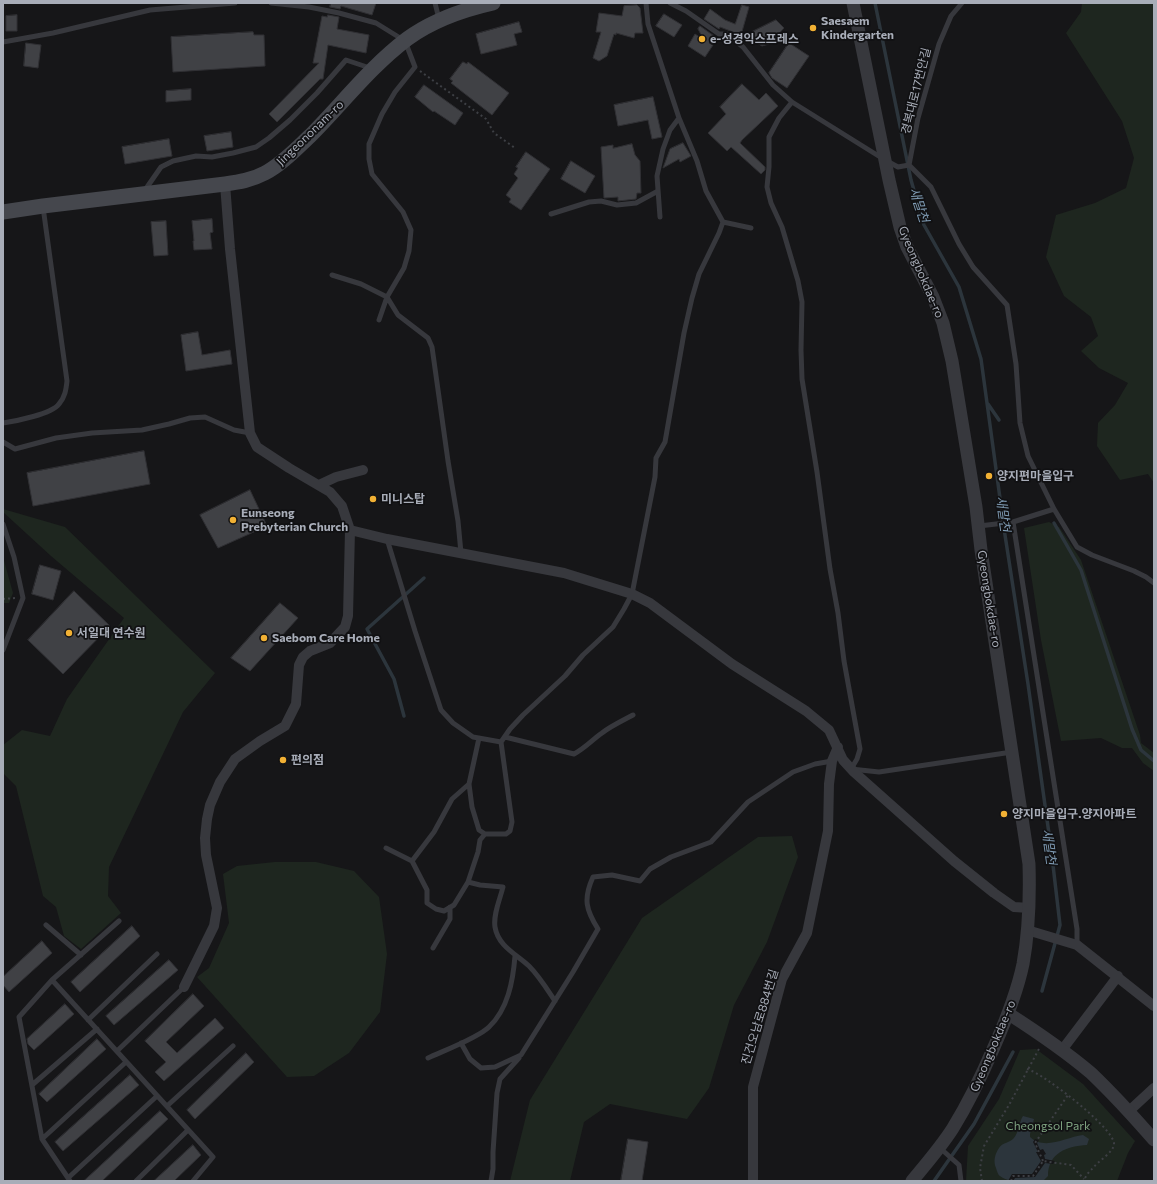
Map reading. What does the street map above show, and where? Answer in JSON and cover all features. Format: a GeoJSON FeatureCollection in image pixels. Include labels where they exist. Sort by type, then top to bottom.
{"type":"FeatureCollection","features":[{"type":"Feature","properties":{"kind":"main road","name":"Jingeononam-ro"},"geometry":{"type":"LineString","coordinates":[[3,212],[246,181],[265,173],[279,164],[329,117],[373,69],[405,41],[439,20],[467,9],[493,3]]}},
{"type":"Feature","properties":{"kind":"street","name":"Gyeongbokdae-ro"},"geometry":{"type":"LineString","coordinates":[[853,3],[900,227],[908,247],[933,297],[943,323],[952,360],[1029,856],[1030,908],[1022,965],[1009,1014],[984,1071],[943,1151],[912,1181]]}},
{"type":"Feature","properties":{"kind":"street"},"geometry":{"type":"LineString","coordinates":[[184,987],[214,926],[217,908],[206,855],[207,819],[210,805],[220,782],[235,759],[260,741],[285,726],[296,704],[299,665],[303,657],[310,651],[330,643],[345,627],[348,616],[350,530],[342,506],[330,492],[288,468],[257,447],[250,433],[224,184]]}},
{"type":"Feature","properties":{"kind":"street"},"geometry":{"type":"LineString","coordinates":[[319,485],[336,477],[363,470]]}},
{"type":"Feature","properties":{"kind":"street"},"geometry":{"type":"LineString","coordinates":[[350,530],[387,539],[564,573],[632,594],[650,603],[732,664],[806,711],[829,730],[843,760],[851,769],[954,861],[1014,907],[1030,908]]}},
{"type":"Feature","properties":{"kind":"street","name":"진건오남로884번길"},"geometry":{"type":"LineString","coordinates":[[753,1181],[753,1087],[782,979],[807,933],[828,831],[829,784],[832,762],[838,747]]}},
{"type":"Feature","properties":{"kind":"street"},"geometry":{"type":"LineString","coordinates":[[1027,930],[1077,945],[1154,1006]]}},
{"type":"Feature","properties":{"kind":"street"},"geometry":{"type":"LineString","coordinates":[[1062,1050],[1118,976]]}},
{"type":"Feature","properties":{"kind":"street"},"geometry":{"type":"LineString","coordinates":[[1009,1014],[1046,1038],[1090,1073],[1116,1098],[1154,1140]]}},
{"type":"Feature","properties":{"kind":"street"},"geometry":{"type":"LineString","coordinates":[[1128,1112],[1154,1088]]}},
{"type":"Feature","properties":{"kind":"lane"},"geometry":{"type":"LineString","coordinates":[[3,42],[60,32],[150,10],[235,3]]}},
{"type":"Feature","properties":{"kind":"lane"},"geometry":{"type":"LineString","coordinates":[[271,3],[309,7],[376,23],[405,41],[415,67],[395,92],[369,144],[369,159],[372,174],[403,212],[410,230],[410,251],[404,268],[387,297],[379,320]]}},
{"type":"Feature","properties":{"kind":"lane"},"geometry":{"type":"LineString","coordinates":[[435,3],[439,20]]}},
{"type":"Feature","properties":{"kind":"lane"},"geometry":{"type":"LineString","coordinates":[[479,738],[469,784],[472,807],[479,830],[485,834],[506,834],[510,831],[512,822],[501,742],[510,729],[523,715],[565,676],[583,655],[612,627],[632,594],[655,477],[656,458],[665,442],[692,298],[699,274],[723,222],[706,191],[697,161],[679,118],[648,24],[646,3]]}},
{"type":"Feature","properties":{"kind":"lane"},"geometry":{"type":"LineString","coordinates":[[670,3],[686,11],[719,34],[727,34],[743,48],[773,84],[792,102],[885,160],[898,167],[909,165],[931,187],[959,244],[973,267],[1007,305],[1016,364],[1020,423],[1028,456],[1054,509],[1077,547],[1092,555],[1134,571],[1154,583]]}},
{"type":"Feature","properties":{"kind":"lane","name":"경복대로17번안길"},"geometry":{"type":"LineString","coordinates":[[909,165],[918,118],[939,44],[951,16],[962,3]]}},
{"type":"Feature","properties":{"kind":"lane"},"geometry":{"type":"LineString","coordinates":[[141,195],[161,167],[172,161],[196,156],[212,157],[233,154],[256,147],[290,120],[317,93],[346,60],[373,69]]}},
{"type":"Feature","properties":{"kind":"lane"},"geometry":{"type":"LineString","coordinates":[[792,102],[779,118],[769,137],[767,187],[771,203],[782,227],[798,281],[802,302],[802,379],[844,661],[860,749],[857,759],[851,769],[880,772],[1013,752]]}},
{"type":"Feature","properties":{"kind":"lane"},"geometry":{"type":"LineString","coordinates":[[660,217],[657,176],[663,149],[670,130],[679,118]]}},
{"type":"Feature","properties":{"kind":"lane"},"geometry":{"type":"LineString","coordinates":[[551,214],[588,202],[601,201],[617,205],[636,203],[658,191]]}},
{"type":"Feature","properties":{"kind":"lane"},"geometry":{"type":"LineString","coordinates":[[3,423],[40,414],[58,406],[65,395],[67,381],[43,206]]}},
{"type":"Feature","properties":{"kind":"lane"},"geometry":{"type":"LineString","coordinates":[[723,222],[751,228]]}},
{"type":"Feature","properties":{"kind":"lane"},"geometry":{"type":"LineString","coordinates":[[332,275],[361,284],[387,297],[398,315],[428,338],[432,347],[458,521],[461,553]]}},
{"type":"Feature","properties":{"kind":"lane"},"geometry":{"type":"LineString","coordinates":[[3,442],[14,449],[56,438],[92,433],[142,430],[190,418],[205,417],[234,430],[250,433]]}},
{"type":"Feature","properties":{"kind":"lane"},"geometry":{"type":"LineString","coordinates":[[979,527],[1013,522],[1054,509]]}},
{"type":"Feature","properties":{"kind":"lane"},"geometry":{"type":"LineString","coordinates":[[1013,522],[1077,929],[1077,945]]}},
{"type":"Feature","properties":{"kind":"lane"},"geometry":{"type":"LineString","coordinates":[[3,524],[14,557],[23,598],[3,650]]}},
{"type":"Feature","properties":{"kind":"lane"},"geometry":{"type":"LineString","coordinates":[[387,539],[441,710],[453,723],[473,737],[501,742]]}},
{"type":"Feature","properties":{"kind":"lane"},"geometry":{"type":"LineString","coordinates":[[505,737],[574,754],[583,749],[604,731],[633,715]]}},
{"type":"Feature","properties":{"kind":"lane"},"geometry":{"type":"LineString","coordinates":[[491,1181],[497,1093],[500,1079],[521,1055],[598,929],[589,914],[586,900],[588,887],[593,877],[612,875],[640,881],[650,869],[671,857],[711,842],[748,802],[793,772],[815,764],[832,762]]}},
{"type":"Feature","properties":{"kind":"lane"},"geometry":{"type":"LineString","coordinates":[[412,861],[434,832],[452,799],[469,784]]}},
{"type":"Feature","properties":{"kind":"lane"},"geometry":{"type":"LineString","coordinates":[[386,848],[412,861],[427,890],[427,903],[436,909],[444,911],[454,905],[468,882],[478,852],[480,840],[485,834]]}},
{"type":"Feature","properties":{"kind":"lane"},"geometry":{"type":"LineString","coordinates":[[468,882],[480,885],[503,887],[494,926],[499,939],[515,956],[528,965],[539,977],[555,1001]]}},
{"type":"Feature","properties":{"kind":"lane"},"geometry":{"type":"LineString","coordinates":[[433,948],[450,919],[450,907]]}},
{"type":"Feature","properties":{"kind":"lane"},"geometry":{"type":"LineString","coordinates":[[119,921],[52,980],[18,1017],[42,1139],[69,1180],[157,1096]]}},
{"type":"Feature","properties":{"kind":"lane"},"geometry":{"type":"LineString","coordinates":[[46,925],[81,955]]}},
{"type":"Feature","properties":{"kind":"lane"},"geometry":{"type":"LineString","coordinates":[[88,1020],[157,954]]}},
{"type":"Feature","properties":{"kind":"lane"},"geometry":{"type":"LineString","coordinates":[[428,1058],[461,1043],[488,1028],[499,1015],[510,989],[515,956]]}},
{"type":"Feature","properties":{"kind":"lane"},"geometry":{"type":"LineString","coordinates":[[52,980],[213,1157],[193,1181]]}},
{"type":"Feature","properties":{"kind":"lane"},"geometry":{"type":"LineString","coordinates":[[117,1051],[184,987]]}},
{"type":"Feature","properties":{"kind":"lane"},"geometry":{"type":"LineString","coordinates":[[32,1085],[97,1029]]}},
{"type":"Feature","properties":{"kind":"lane"},"geometry":{"type":"LineString","coordinates":[[461,1043],[470,1059],[481,1068],[495,1067],[521,1055]]}},
{"type":"Feature","properties":{"kind":"lane"},"geometry":{"type":"LineString","coordinates":[[167,1106],[233,1046]]}},
{"type":"Feature","properties":{"kind":"lane"},"geometry":{"type":"LineString","coordinates":[[42,1139],[126,1062]]}},
{"type":"Feature","properties":{"kind":"lane"},"geometry":{"type":"LineString","coordinates":[[136,1181],[188,1130]]}},
{"type":"Feature","properties":{"kind":"lane"},"geometry":{"type":"LineString","coordinates":[[943,1151],[959,1165],[961,1181]]}},
{"type":"Feature","properties":{"kind":"path"},"geometry":{"type":"LineString","coordinates":[[415,67],[486,119],[494,132],[515,148]]}},
{"type":"Feature","properties":{"kind":"path"},"geometry":{"type":"LineString","coordinates":[[3,599],[23,598]]}},
{"type":"Feature","properties":{"kind":"path"},"geometry":{"type":"LineString","coordinates":[[982,1181],[980,1168],[984,1146],[1009,1105],[1046,1038]]}},
{"type":"Feature","properties":{"kind":"path"},"geometry":{"type":"LineString","coordinates":[[1028,1069],[1045,1078],[1068,1095],[1108,1132],[1114,1140],[1114,1145],[1111,1151],[1092,1169],[1084,1180],[1071,1165],[1043,1161]]}},
{"type":"Feature","properties":{"kind":"path"},"geometry":{"type":"LineString","coordinates":[[1043,1161],[1035,1143],[1068,1095]]}},
{"type":"Feature","properties":{"kind":"path"},"geometry":{"type":"LineString","coordinates":[[1011,1181],[1013,1176],[1033,1176],[1043,1161]]}},
{"type":"Feature","properties":{"kind":"green space"},"geometry":{"type":"Polygon","coordinates":[[[1082,3],[1154,3],[1154,483],[1148,474],[1120,480],[1097,446],[1098,423],[1115,405],[1128,383],[1099,368],[1081,351],[1098,336],[1091,317],[1064,296],[1046,257],[1056,215],[1095,203],[1126,188],[1134,158],[1122,121],[1066,33],[1081,12],[1082,3]]]}},
{"type":"Feature","properties":{"kind":"green space"},"geometry":{"type":"Polygon","coordinates":[[[3,509],[65,527],[215,673],[183,712],[109,867],[108,896],[121,913],[81,949],[64,936],[56,907],[43,896],[16,786],[3,773],[3,745],[22,730],[50,736],[67,699],[124,618],[51,556],[3,512],[3,509]]]}},
{"type":"Feature","properties":{"kind":"green space"},"geometry":{"type":"Polygon","coordinates":[[[1049,522],[1059,527],[1081,560],[1140,735],[1141,743],[1154,753],[1154,771],[1143,763],[1132,748],[1122,748],[1101,738],[1061,741],[1041,640],[1024,528],[1049,522]]]}},
{"type":"Feature","properties":{"kind":"green space"},"geometry":{"type":"Polygon","coordinates":[[[3,557],[13,593],[9,603],[3,603],[3,557]]]}},
{"type":"Feature","properties":{"kind":"green space"},"geometry":{"type":"Polygon","coordinates":[[[792,836],[798,857],[767,942],[734,1005],[709,1088],[687,1119],[610,1104],[584,1122],[570,1181],[510,1181],[530,1100],[642,918],[758,837],[792,836]]]}},
{"type":"Feature","properties":{"kind":"green space"},"geometry":{"type":"Polygon","coordinates":[[[275,862],[316,862],[354,871],[379,897],[387,954],[380,1012],[349,1053],[314,1076],[287,1077],[197,977],[209,968],[229,923],[223,874],[237,866],[275,862]]]}},
{"type":"Feature","properties":{"kind":"green space","name":"Cheongsol Park"},"geometry":{"type":"Polygon","coordinates":[[[1036,1049],[1083,1084],[1135,1141],[1128,1153],[1117,1181],[966,1181],[968,1146],[999,1099],[1020,1050],[1036,1049]]]}},
{"type":"Feature","properties":{"kind":"shaded area"},"geometry":{"type":"Polygon","coordinates":[[[1023,1116],[1034,1119],[1030,1137],[1036,1141],[1049,1143],[1083,1135],[1089,1139],[1087,1145],[1066,1149],[1055,1156],[1051,1162],[1048,1176],[1043,1181],[1021,1182],[1004,1179],[997,1172],[995,1163],[996,1155],[1001,1146],[1014,1138],[1023,1116]]]}},
{"type":"Feature","properties":{"kind":"pier"},"geometry":{"type":"Polygon","coordinates":[[[1035,1139],[1039,1140],[1037,1143],[1040,1150],[1043,1149],[1046,1154],[1044,1155],[1045,1159],[1055,1161],[1053,1164],[1045,1163],[1035,1177],[1015,1178],[1013,1181],[1008,1181],[1012,1174],[1032,1174],[1041,1161],[1033,1142],[1035,1139]]]}},
{"type":"Feature","properties":{"kind":"building"},"geometry":{"type":"Polygon","coordinates":[[[331,3],[376,3],[372,15],[341,6],[340,9],[330,7],[331,3]]]}},
{"type":"Feature","properties":{"kind":"building"},"geometry":{"type":"Polygon","coordinates":[[[637,5],[640,8],[643,33],[635,33],[634,38],[616,33],[616,35],[614,34],[607,56],[599,61],[593,58],[601,32],[596,32],[599,13],[622,16],[624,6],[637,5]]]}},
{"type":"Feature","properties":{"kind":"building"},"geometry":{"type":"Polygon","coordinates":[[[742,5],[749,7],[741,35],[720,27],[719,29],[704,19],[710,9],[725,20],[735,24],[742,5]]]}},
{"type":"Feature","properties":{"kind":"building"},"geometry":{"type":"Polygon","coordinates":[[[664,14],[682,25],[674,37],[656,26],[664,14]]]}},
{"type":"Feature","properties":{"kind":"building"},"geometry":{"type":"Polygon","coordinates":[[[17,15],[17,31],[6,31],[6,16],[17,15]]]}},
{"type":"Feature","properties":{"kind":"building"},"geometry":{"type":"Polygon","coordinates":[[[328,15],[339,17],[337,29],[369,35],[366,53],[328,45],[323,79],[320,79],[277,122],[269,114],[319,63],[313,63],[322,16],[327,17],[328,15]]]}},
{"type":"Feature","properties":{"kind":"building"},"geometry":{"type":"Polygon","coordinates":[[[776,20],[784,28],[769,44],[762,46],[757,43],[752,32],[776,20]]]}},
{"type":"Feature","properties":{"kind":"building"},"geometry":{"type":"Polygon","coordinates":[[[519,22],[522,32],[514,34],[517,45],[481,54],[476,34],[519,22]]]}},
{"type":"Feature","properties":{"kind":"building"},"geometry":{"type":"Polygon","coordinates":[[[700,26],[714,36],[709,43],[713,45],[705,57],[688,46],[695,34],[704,40],[698,29],[700,26]]]}},
{"type":"Feature","properties":{"kind":"building"},"geometry":{"type":"Polygon","coordinates":[[[253,32],[254,35],[264,35],[265,66],[173,72],[171,37],[253,32]]]}},
{"type":"Feature","properties":{"kind":"building"},"geometry":{"type":"Polygon","coordinates":[[[26,43],[41,45],[38,68],[24,66],[26,43]]]}},
{"type":"Feature","properties":{"kind":"building"},"geometry":{"type":"Polygon","coordinates":[[[789,43],[809,56],[787,88],[772,78],[769,73],[789,43]]]}},
{"type":"Feature","properties":{"kind":"building"},"geometry":{"type":"Polygon","coordinates":[[[463,62],[467,64],[468,62],[509,93],[492,115],[451,83],[453,81],[450,79],[463,62]]]}},
{"type":"Feature","properties":{"kind":"building"},"geometry":{"type":"Polygon","coordinates":[[[742,84],[759,100],[766,93],[778,106],[740,143],[765,167],[765,170],[761,174],[731,147],[727,151],[708,133],[726,114],[720,107],[742,84]]]}},
{"type":"Feature","properties":{"kind":"building"},"geometry":{"type":"Polygon","coordinates":[[[424,85],[463,113],[455,125],[434,111],[433,112],[415,97],[424,85]]]}},
{"type":"Feature","properties":{"kind":"building"},"geometry":{"type":"Polygon","coordinates":[[[191,89],[191,100],[166,102],[166,91],[191,89]]]}},
{"type":"Feature","properties":{"kind":"building"},"geometry":{"type":"Polygon","coordinates":[[[653,97],[662,137],[652,139],[648,120],[618,126],[614,105],[653,97]]]}},
{"type":"Feature","properties":{"kind":"building"},"geometry":{"type":"Polygon","coordinates":[[[231,132],[233,147],[207,151],[204,136],[231,132]]]}},
{"type":"Feature","properties":{"kind":"building"},"geometry":{"type":"Polygon","coordinates":[[[169,139],[172,156],[125,164],[122,147],[169,139]]]}},
{"type":"Feature","properties":{"kind":"building"},"geometry":{"type":"Polygon","coordinates":[[[683,143],[691,156],[680,162],[679,159],[663,168],[670,149],[683,143]]]}},
{"type":"Feature","properties":{"kind":"building"},"geometry":{"type":"Polygon","coordinates":[[[632,144],[635,155],[640,161],[641,193],[637,193],[636,199],[618,201],[618,197],[604,198],[601,147],[613,145],[613,148],[632,144]]]}},
{"type":"Feature","properties":{"kind":"building"},"geometry":{"type":"Polygon","coordinates":[[[526,152],[550,169],[521,210],[509,202],[511,199],[506,195],[518,178],[514,174],[518,168],[516,167],[526,152]]]}},
{"type":"Feature","properties":{"kind":"building"},"geometry":{"type":"Polygon","coordinates":[[[571,161],[595,176],[585,193],[561,179],[571,161]]]}},
{"type":"Feature","properties":{"kind":"building"},"geometry":{"type":"Polygon","coordinates":[[[212,219],[213,232],[210,233],[212,249],[194,250],[192,221],[212,219]]]}},
{"type":"Feature","properties":{"kind":"building"},"geometry":{"type":"Polygon","coordinates":[[[166,221],[168,255],[154,256],[151,222],[166,221]]]}},
{"type":"Feature","properties":{"kind":"building"},"geometry":{"type":"Polygon","coordinates":[[[198,332],[202,355],[230,350],[232,364],[186,371],[181,335],[198,332]]]}},
{"type":"Feature","properties":{"kind":"building"},"geometry":{"type":"Polygon","coordinates":[[[144,451],[150,484],[33,506],[27,473],[144,451]]]}},
{"type":"Feature","properties":{"kind":"building","name":"Eunseong Prebyterian Church"},"geometry":{"type":"Polygon","coordinates":[[[250,490],[267,526],[218,548],[200,515],[250,490]]]}},
{"type":"Feature","properties":{"kind":"building"},"geometry":{"type":"Polygon","coordinates":[[[40,565],[61,571],[53,600],[32,594],[40,565]]]}},
{"type":"Feature","properties":{"kind":"building","name":"서일대 연수원"},"geometry":{"type":"Polygon","coordinates":[[[74,591],[110,626],[63,674],[28,640],[74,591]]]}},
{"type":"Feature","properties":{"kind":"building","name":"Saebom Care Home"},"geometry":{"type":"Polygon","coordinates":[[[280,603],[298,618],[250,671],[231,658],[280,603]]]}},
{"type":"Feature","properties":{"kind":"building"},"geometry":{"type":"Polygon","coordinates":[[[132,926],[140,936],[80,992],[71,982],[132,926]]]}},
{"type":"Feature","properties":{"kind":"building"},"geometry":{"type":"Polygon","coordinates":[[[42,941],[52,953],[9,992],[3,985],[3,977],[42,941]]]}},
{"type":"Feature","properties":{"kind":"building"},"geometry":{"type":"Polygon","coordinates":[[[169,960],[178,970],[114,1025],[106,1016],[169,960]]]}},
{"type":"Feature","properties":{"kind":"building"},"geometry":{"type":"Polygon","coordinates":[[[193,994],[204,1006],[166,1042],[177,1053],[215,1018],[224,1028],[164,1081],[155,1072],[166,1062],[145,1041],[193,994]]]}},
{"type":"Feature","properties":{"kind":"building"},"geometry":{"type":"Polygon","coordinates":[[[65,1004],[74,1014],[34,1050],[28,1044],[27,1039],[65,1004]]]}},
{"type":"Feature","properties":{"kind":"building"},"geometry":{"type":"Polygon","coordinates":[[[97,1039],[106,1049],[47,1102],[39,1094],[97,1039]]]}},
{"type":"Feature","properties":{"kind":"building"},"geometry":{"type":"Polygon","coordinates":[[[246,1053],[254,1062],[195,1119],[187,1110],[246,1053]]]}},
{"type":"Feature","properties":{"kind":"building"},"geometry":{"type":"Polygon","coordinates":[[[130,1075],[139,1085],[63,1151],[55,1142],[130,1075]]]}},
{"type":"Feature","properties":{"kind":"building"},"geometry":{"type":"Polygon","coordinates":[[[160,1111],[168,1119],[102,1181],[84,1181],[160,1111]]]}},
{"type":"Feature","properties":{"kind":"building"},"geometry":{"type":"Polygon","coordinates":[[[628,1139],[648,1142],[642,1181],[621,1181],[628,1139]]]}},
{"type":"Feature","properties":{"kind":"building"},"geometry":{"type":"Polygon","coordinates":[[[193,1145],[201,1155],[174,1181],[154,1181],[193,1145]]]}},
{"type":"Feature","properties":{"kind":"waterway","name":"새말천"},"geometry":{"type":"LineString","coordinates":[[875,3],[911,180],[924,225],[959,287],[981,359],[1051,848],[1060,925],[1042,991]]}},
{"type":"Feature","properties":{"kind":"waterway"},"geometry":{"type":"LineString","coordinates":[[988,404],[999,420]]}},
{"type":"Feature","properties":{"kind":"waterway"},"geometry":{"type":"LineString","coordinates":[[1054,523],[1081,570],[1132,729],[1141,750],[1154,761]]}},
{"type":"Feature","properties":{"kind":"waterway"},"geometry":{"type":"LineString","coordinates":[[404,716],[394,679],[367,629],[424,578]]}},
{"type":"Feature","properties":{"kind":"waterway","name":"새말천"},"geometry":{"type":"LineString","coordinates":[[934,1181],[974,1124],[1013,1052]]}},
{"type":"Feature","properties":{"kind":"place","name":"Saesaem Kindergarten"},"geometry":{"type":"Point","coordinates":[813,28]}},
{"type":"Feature","properties":{"kind":"place","name":"e-성경익스프레스"},"geometry":{"type":"Point","coordinates":[702,39]}},
{"type":"Feature","properties":{"kind":"place","name":"양지편마을입구"},"geometry":{"type":"Point","coordinates":[989,476]}},
{"type":"Feature","properties":{"kind":"place","name":"미니스탑"},"geometry":{"type":"Point","coordinates":[373,499]}},
{"type":"Feature","properties":{"kind":"place","name":"Eunseong Prebyterian Church"},"geometry":{"type":"Point","coordinates":[233,520]}},
{"type":"Feature","properties":{"kind":"place","name":"서일대 연수원"},"geometry":{"type":"Point","coordinates":[69,633]}},
{"type":"Feature","properties":{"kind":"place","name":"Saebom Care Home"},"geometry":{"type":"Point","coordinates":[264,638]}},
{"type":"Feature","properties":{"kind":"place","name":"편의점"},"geometry":{"type":"Point","coordinates":[283,760]}},
{"type":"Feature","properties":{"kind":"place","name":"양지마을입구.양지아파트"},"geometry":{"type":"Point","coordinates":[1004,814]}}]}
